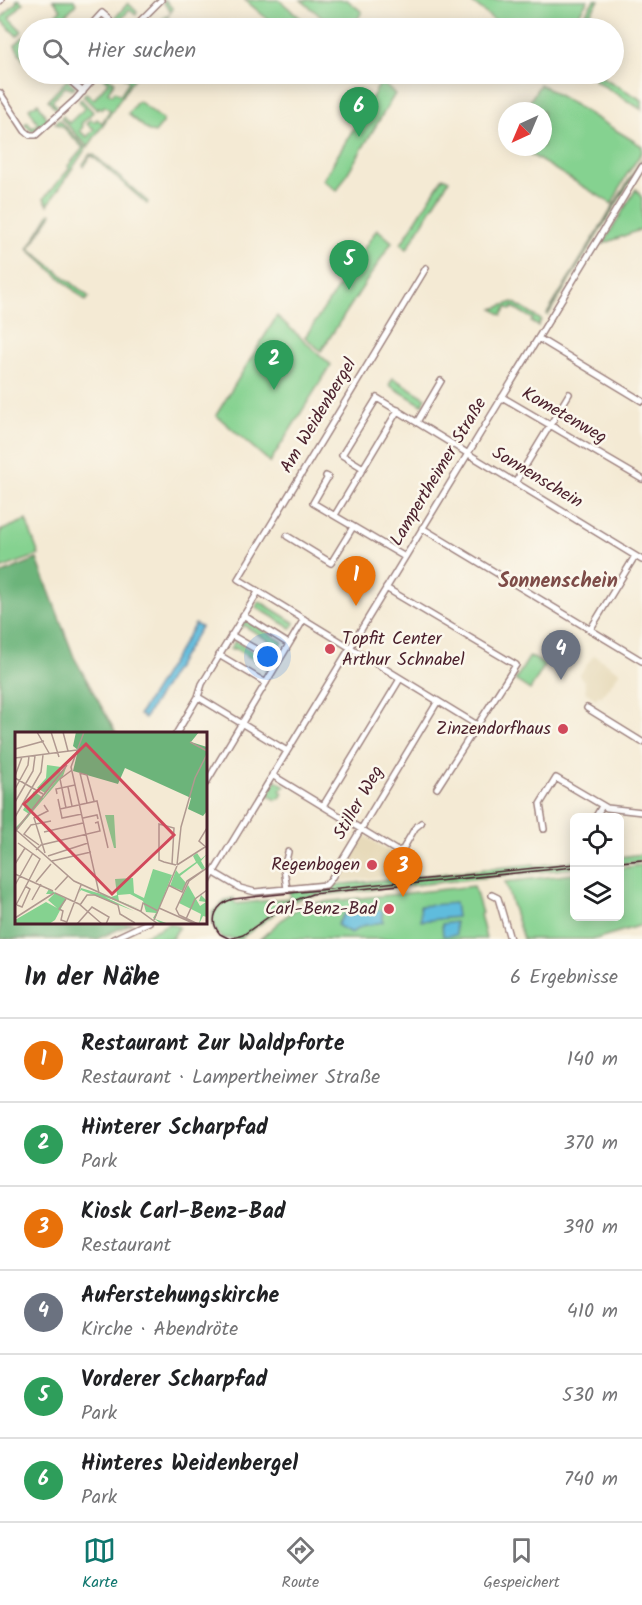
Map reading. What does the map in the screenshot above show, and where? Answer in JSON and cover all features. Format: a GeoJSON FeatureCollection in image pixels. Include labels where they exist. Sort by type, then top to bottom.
{"type":"FeatureCollection","features":[{"type":"Feature","properties":{"kind":"street"},"geometry":{"type":"LineString","coordinates":[[143,18],[161,0]]}},
{"type":"Feature","properties":{"kind":"street"},"geometry":{"type":"LineString","coordinates":[[75,84],[83,92]]}},
{"type":"Feature","properties":{"kind":"street"},"geometry":{"type":"LineString","coordinates":[[0,93],[25,131],[33,135],[40,133],[90,84]]}},
{"type":"Feature","properties":{"kind":"street","name":"Lampertheimer Straße"},"geometry":{"type":"LineString","coordinates":[[207,883],[642,167]]}},
{"type":"Feature","properties":{"kind":"street","name":"Am Weidenbergel"},"geometry":{"type":"LineString","coordinates":[[258,592],[238,579],[426,268]]}},
{"type":"Feature","properties":{"kind":"street"},"geometry":{"type":"LineString","coordinates":[[538,338],[642,400]]}},
{"type":"Feature","properties":{"kind":"street"},"geometry":{"type":"LineString","coordinates":[[417,422],[441,381]]}},
{"type":"Feature","properties":{"kind":"street"},"geometry":{"type":"LineString","coordinates":[[515,483],[569,394]]}},
{"type":"Feature","properties":{"kind":"street","name":"Kometenweg"},"geometry":{"type":"LineString","coordinates":[[502,397],[642,479]]}},
{"type":"Feature","properties":{"kind":"street","name":"Sonnenschein"},"geometry":{"type":"LineString","coordinates":[[363,468],[342,455],[377,398],[642,560]]}},
{"type":"Feature","properties":{"kind":"street"},"geometry":{"type":"LineString","coordinates":[[335,515],[398,410]]}},
{"type":"Feature","properties":{"kind":"street"},"geometry":{"type":"LineString","coordinates":[[326,476],[328,477],[313,503],[405,557]]}},
{"type":"Feature","properties":{"kind":"street"},"geometry":{"type":"LineString","coordinates":[[287,536],[331,563],[353,527]]}},
{"type":"Feature","properties":{"kind":"street"},"geometry":{"type":"LineString","coordinates":[[422,528],[642,661]]}},
{"type":"Feature","properties":{"kind":"street"},"geometry":{"type":"LineString","coordinates":[[590,630],[635,556]]}},
{"type":"Feature","properties":{"kind":"street"},"geometry":{"type":"LineString","coordinates":[[386,588],[516,666],[437,788]]}},
{"type":"Feature","properties":{"kind":"street"},"geometry":{"type":"LineString","coordinates":[[177,732],[198,697],[201,684],[258,592],[477,724]]}},
{"type":"Feature","properties":{"kind":"street"},"geometry":{"type":"LineString","coordinates":[[243,615],[289,644]]}},
{"type":"Feature","properties":{"kind":"street"},"geometry":{"type":"LineString","coordinates":[[207,781],[303,619]]}},
{"type":"Feature","properties":{"kind":"street"},"geometry":{"type":"LineString","coordinates":[[231,635],[278,662]]}},
{"type":"Feature","properties":{"kind":"street"},"geometry":{"type":"LineString","coordinates":[[219,655],[266,683]]}},
{"type":"Feature","properties":{"kind":"street"},"geometry":{"type":"LineString","coordinates":[[323,806],[400,679]]}},
{"type":"Feature","properties":{"kind":"street"},"geometry":{"type":"LineString","coordinates":[[198,697],[287,751]]}},
{"type":"Feature","properties":{"kind":"street","name":"Stiller Weg"},"geometry":{"type":"LineString","coordinates":[[213,872],[247,891],[326,885],[438,701]]}},
{"type":"Feature","properties":{"kind":"street"},"geometry":{"type":"LineString","coordinates":[[586,708],[642,742]]}},
{"type":"Feature","properties":{"kind":"street"},"geometry":{"type":"LineString","coordinates":[[272,775],[398,851],[403,849],[415,828],[421,823]]}},
{"type":"Feature","properties":{"kind":"street"},"geometry":{"type":"LineString","coordinates":[[544,829],[540,804],[556,778],[603,806],[642,812]]}},
{"type":"Feature","properties":{"kind":"street"},"geometry":{"type":"LineString","coordinates":[[598,813],[603,806]]}},
{"type":"Feature","properties":{"kind":"street"},"geometry":{"type":"LineString","coordinates":[[287,889],[284,868],[288,852]]}},
{"type":"Feature","properties":{"kind":"street"},"geometry":{"type":"LineString","coordinates":[[492,895],[498,898],[510,939]]}},
{"type":"Feature","properties":{"kind":"street"},"geometry":{"type":"LineString","coordinates":[[113,939],[145,924]]}},
{"type":"Feature","properties":{"kind":"shaded area"},"geometry":{"type":"Polygon","coordinates":[[[594,655],[620,672],[601,697],[599,695],[596,699],[586,693],[584,681],[579,676],[594,655]]]}},
{"type":"Feature","properties":{"kind":"shaded area","name":"Regenbogen"},"geometry":{"type":"Polygon","coordinates":[[[363,835],[399,857],[400,875],[334,882],[363,835]]]}},
{"type":"Feature","properties":{"kind":"green space"},"geometry":{"type":"Polygon","coordinates":[[[16,0],[19,0],[23,3],[9,18],[18,27],[17,36],[0,19],[17,2],[16,0]]]}},
{"type":"Feature","properties":{"kind":"green space"},"geometry":{"type":"Polygon","coordinates":[[[53,0],[74,0],[76,4],[63,18],[53,18],[61,9],[53,0]]]}},
{"type":"Feature","properties":{"kind":"green space"},"geometry":{"type":"Polygon","coordinates":[[[165,0],[173,9],[171,12],[163,2],[165,0]]]}},
{"type":"Feature","properties":{"kind":"green space"},"geometry":{"type":"Polygon","coordinates":[[[245,0],[279,0],[301,18],[266,18],[245,0]]]}},
{"type":"Feature","properties":{"kind":"green space"},"geometry":{"type":"Polygon","coordinates":[[[301,0],[347,0],[362,12],[358,18],[323,18],[301,0]]]}},
{"type":"Feature","properties":{"kind":"green space"},"geometry":{"type":"Polygon","coordinates":[[[469,0],[588,0],[576,18],[492,18],[469,0]]]}},
{"type":"Feature","properties":{"kind":"green space"},"geometry":{"type":"Polygon","coordinates":[[[594,0],[599,0],[587,18],[582,18],[594,0]]]}},
{"type":"Feature","properties":{"kind":"green space"},"geometry":{"type":"Polygon","coordinates":[[[128,3],[137,12],[136,15],[129,10],[122,18],[115,18],[128,3]]]}},
{"type":"Feature","properties":{"kind":"green space"},"geometry":{"type":"Polygon","coordinates":[[[63,84],[72,84],[75,87],[72,89],[65,87],[52,101],[58,107],[56,109],[48,100],[63,84]]]}},
{"type":"Feature","properties":{"kind":"green space"},"geometry":{"type":"Polygon","coordinates":[[[106,84],[114,84],[108,92],[112,95],[115,91],[120,95],[127,84],[130,84],[88,147],[61,118],[63,116],[69,123],[85,108],[79,101],[81,99],[93,112],[81,124],[83,126],[80,131],[87,137],[94,129],[87,124],[91,119],[94,122],[97,119],[102,123],[110,110],[104,106],[102,110],[99,107],[97,110],[83,96],[86,93],[94,99],[106,84]]]}},
{"type":"Feature","properties":{"kind":"green space"},"geometry":{"type":"Polygon","coordinates":[[[380,84],[383,84],[395,94],[337,191],[323,180],[380,84]]]}},
{"type":"Feature","properties":{"kind":"green space"},"geometry":{"type":"Polygon","coordinates":[[[540,84],[642,146],[642,152],[626,176],[612,204],[533,156],[552,156],[552,102],[529,102],[540,84]]]}},
{"type":"Feature","properties":{"kind":"green space"},"geometry":{"type":"Polygon","coordinates":[[[600,84],[614,84],[642,100],[642,110],[600,84]]]}},
{"type":"Feature","properties":{"kind":"green space"},"geometry":{"type":"Polygon","coordinates":[[[139,101],[163,120],[155,133],[150,132],[128,114],[139,101]]]}},
{"type":"Feature","properties":{"kind":"green space"},"geometry":{"type":"Polygon","coordinates":[[[38,103],[48,120],[32,132],[25,124],[28,122],[32,128],[38,124],[29,108],[38,103]]]}},
{"type":"Feature","properties":{"kind":"green space"},"geometry":{"type":"Polygon","coordinates":[[[59,120],[86,148],[48,205],[44,198],[69,169],[68,166],[83,148],[63,127],[55,123],[59,120]]]}},
{"type":"Feature","properties":{"kind":"green space"},"geometry":{"type":"Polygon","coordinates":[[[90,154],[148,202],[147,204],[91,155],[84,167],[83,164],[90,154]]]}},
{"type":"Feature","properties":{"kind":"green space"},"geometry":{"type":"Polygon","coordinates":[[[642,159],[642,162],[548,315],[547,314],[642,159]]]}},
{"type":"Feature","properties":{"kind":"green space"},"geometry":{"type":"Polygon","coordinates":[[[443,177],[449,180],[407,249],[401,244],[443,177]]]}},
{"type":"Feature","properties":{"kind":"green space"},"geometry":{"type":"Polygon","coordinates":[[[636,189],[642,198],[642,229],[603,244],[636,189]]]}},
{"type":"Feature","properties":{"kind":"green space"},"geometry":{"type":"Polygon","coordinates":[[[50,213],[52,214],[29,248],[89,297],[86,301],[28,249],[50,213]]]}},
{"type":"Feature","properties":{"kind":"green space"},"geometry":{"type":"Polygon","coordinates":[[[377,229],[392,242],[321,351],[305,337],[377,229]]]}},
{"type":"Feature","properties":{"kind":"green space"},"geometry":{"type":"Polygon","coordinates":[[[513,302],[541,320],[538,326],[531,322],[533,319],[513,307],[511,310],[507,307],[502,315],[493,309],[513,302]]]}},
{"type":"Feature","properties":{"kind":"green space"},"geometry":{"type":"Polygon","coordinates":[[[277,316],[331,365],[270,462],[216,415],[277,316]]]}},
{"type":"Feature","properties":{"kind":"green space"},"geometry":{"type":"Polygon","coordinates":[[[393,378],[426,398],[422,405],[389,385],[393,378]]]}},
{"type":"Feature","properties":{"kind":"green space"},"geometry":{"type":"Polygon","coordinates":[[[26,520],[39,555],[0,569],[0,531],[26,520]]]}},
{"type":"Feature","properties":{"kind":"green space"},"geometry":{"type":"Polygon","coordinates":[[[37,559],[74,657],[115,732],[15,732],[15,924],[131,924],[97,939],[0,939],[0,574],[37,559]]]}},
{"type":"Feature","properties":{"kind":"green space"},"geometry":{"type":"Polygon","coordinates":[[[259,601],[295,623],[291,628],[256,607],[259,601]]]}},
{"type":"Feature","properties":{"kind":"green space"},"geometry":{"type":"Polygon","coordinates":[[[244,619],[283,642],[279,647],[243,625],[242,628],[240,627],[244,619]]]}},
{"type":"Feature","properties":{"kind":"green space"},"geometry":{"type":"Polygon","coordinates":[[[235,641],[273,664],[268,672],[267,667],[234,648],[230,649],[235,641]]]}},
{"type":"Feature","properties":{"kind":"green space"},"geometry":{"type":"Polygon","coordinates":[[[530,656],[545,665],[530,690],[515,680],[530,656]]]}},
{"type":"Feature","properties":{"kind":"green space"},"geometry":{"type":"Polygon","coordinates":[[[276,780],[285,786],[280,790],[283,793],[280,798],[276,800],[268,795],[276,780]]]}},
{"type":"Feature","properties":{"kind":"green space"},"geometry":{"type":"Polygon","coordinates":[[[642,854],[642,861],[624,863],[624,856],[642,854]]]}},
{"type":"Feature","properties":{"kind":"green space"},"geometry":{"type":"Polygon","coordinates":[[[570,862],[570,868],[303,897],[288,904],[240,939],[222,938],[215,930],[213,923],[212,912],[226,900],[234,898],[235,904],[290,898],[289,890],[534,864],[535,866],[570,862]]]}},
{"type":"Feature","properties":{"kind":"green space"},"geometry":{"type":"Polygon","coordinates":[[[642,865],[642,925],[595,939],[523,939],[505,882],[570,874],[570,921],[624,921],[624,867],[642,865]]]}},
{"type":"Feature","properties":{"kind":"green space","name":"Carl-Benz-Bad"},"geometry":{"type":"Polygon","coordinates":[[[474,886],[482,913],[480,914],[486,939],[260,939],[304,904],[474,886]]]}},
{"type":"Feature","properties":{"kind":"green space"},"geometry":{"type":"Polygon","coordinates":[[[168,924],[179,927],[172,939],[138,939],[168,924]]]}},
{"type":"Feature","properties":{"kind":"water"},"geometry":{"type":"Polygon","coordinates":[[[195,624],[201,627],[145,718],[139,715],[195,624]]]}},
{"type":"Feature","properties":{"kind":"water"},"geometry":{"type":"Polygon","coordinates":[[[455,903],[457,917],[421,921],[420,906],[455,903]]]}},
{"type":"Feature","properties":{"kind":"water"},"geometry":{"type":"Polygon","coordinates":[[[382,910],[383,922],[362,926],[351,933],[337,925],[344,914],[382,910]]]}},
{"type":"Feature","properties":{"kind":"water"},"geometry":{"type":"Polygon","coordinates":[[[455,922],[456,935],[443,936],[442,924],[455,922]]]}},
{"type":"Feature","properties":{"kind":"tram line"},"geometry":{"type":"LineString","coordinates":[[624,862],[642,860]]}},
{"type":"Feature","properties":{"kind":"tram line"},"geometry":{"type":"LineString","coordinates":[[570,864],[233,899],[222,905],[214,918],[216,929],[230,939],[243,935],[288,903],[312,894],[570,867]]}},
{"type":"Feature","properties":{"kind":"place","name":"Hinteres Weidenbergel"},"geometry":{"type":"Point","coordinates":[359,137]}},
{"type":"Feature","properties":{"kind":"place","name":"Vorderer Scharpfad"},"geometry":{"type":"Point","coordinates":[349,290]}},
{"type":"Feature","properties":{"kind":"place","name":"Hinterer Scharpfad"},"geometry":{"type":"Point","coordinates":[274,390]}},
{"type":"Feature","properties":{"kind":"place","name":"Restaurant Zur Waldpforte"},"geometry":{"type":"Point","coordinates":[356,606]}},
{"type":"Feature","properties":{"kind":"place","name":"Topfit Center Arthur Schnabel"},"geometry":{"type":"Point","coordinates":[330,649]}},
{"type":"Feature","properties":{"kind":"place","name":"Auferstehungskirche"},"geometry":{"type":"Point","coordinates":[561,680]}},
{"type":"Feature","properties":{"kind":"place","name":"Zinzendorfhaus"},"geometry":{"type":"Point","coordinates":[563,729]}},
{"type":"Feature","properties":{"kind":"place","name":"Regenbogen"},"geometry":{"type":"Point","coordinates":[372,865]}},
{"type":"Feature","properties":{"kind":"place","name":"Kiosk Carl-Benz-Bad"},"geometry":{"type":"Point","coordinates":[403,897]}},
{"type":"Feature","properties":{"kind":"place","name":"Carl-Benz-Bad"},"geometry":{"type":"Point","coordinates":[389,909]}},
{"type":"Feature","properties":{"kind":"district","name":"Sonnenschein"},"geometry":{"type":"Point","coordinates":[558,582]}}]}
